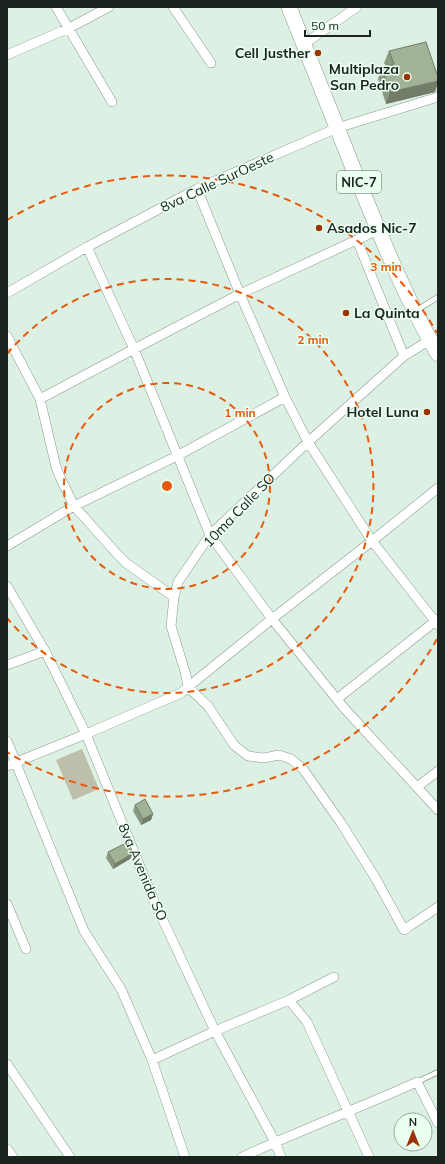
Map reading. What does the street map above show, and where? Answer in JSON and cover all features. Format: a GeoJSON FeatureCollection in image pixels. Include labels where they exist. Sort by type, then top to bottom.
{"type":"FeatureCollection","features":[{"type":"Feature","properties":{"kind":"highway","name":"NIC-7"},"geometry":{"type":"LineString","coordinates":[[290,7],[378,230],[400,281],[438,354]]}},
{"type":"Feature","properties":{"kind":"street"},"geometry":{"type":"LineString","coordinates":[[56,7],[112,102]]}},
{"type":"Feature","properties":{"kind":"street"},"geometry":{"type":"LineString","coordinates":[[7,55],[69,28],[109,7]]}},
{"type":"Feature","properties":{"kind":"street"},"geometry":{"type":"LineString","coordinates":[[173,7],[211,63]]}},
{"type":"Feature","properties":{"kind":"street"},"geometry":{"type":"LineString","coordinates":[[304,44],[357,7]]}},
{"type":"Feature","properties":{"kind":"street","name":"8va Calle SurOeste"},"geometry":{"type":"LineString","coordinates":[[7,293],[87,247],[197,189],[337,128],[438,97]]}},
{"type":"Feature","properties":{"kind":"street"},"geometry":{"type":"LineString","coordinates":[[197,189],[240,294],[285,397],[308,442],[372,541],[437,621],[337,699]]}},
{"type":"Feature","properties":{"kind":"street"},"geometry":{"type":"LineString","coordinates":[[40,399],[134,348],[240,294],[378,230]]}},
{"type":"Feature","properties":{"kind":"street"},"geometry":{"type":"LineString","coordinates":[[357,240],[404,356]]}},
{"type":"Feature","properties":{"kind":"street"},"geometry":{"type":"LineString","coordinates":[[87,247],[134,348],[210,535],[272,619],[337,699],[438,810]]}},
{"type":"Feature","properties":{"kind":"street"},"geometry":{"type":"LineString","coordinates":[[7,336],[40,399],[56,467],[74,506],[122,560],[174,597]]}},
{"type":"Feature","properties":{"kind":"street","name":"10ma Calle SO"},"geometry":{"type":"LineString","coordinates":[[188,687],[186,675],[171,626],[174,597],[178,582],[210,535],[308,442],[404,356],[430,340]]}},
{"type":"Feature","properties":{"kind":"street"},"geometry":{"type":"LineString","coordinates":[[7,546],[74,506],[177,456],[285,397]]}},
{"type":"Feature","properties":{"kind":"street"},"geometry":{"type":"LineString","coordinates":[[11,763],[86,734],[181,693],[438,488]]}},
{"type":"Feature","properties":{"kind":"street","name":"8va Avenida SO"},"geometry":{"type":"LineString","coordinates":[[7,586],[45,651],[86,734],[154,901],[215,1031],[275,1142],[281,1157]]}},
{"type":"Feature","properties":{"kind":"street"},"geometry":{"type":"LineString","coordinates":[[7,665],[45,651]]}},
{"type":"Feature","properties":{"kind":"street"},"geometry":{"type":"LineString","coordinates":[[188,687],[208,706],[234,745],[248,756],[264,758],[279,755],[291,759],[303,769],[341,823],[376,879],[404,930],[438,907]]}},
{"type":"Feature","properties":{"kind":"street"},"geometry":{"type":"LineString","coordinates":[[7,741],[11,763],[84,931],[120,990],[152,1060],[185,1157]]}},
{"type":"Feature","properties":{"kind":"street"},"geometry":{"type":"LineString","coordinates":[[417,787],[438,771]]}},
{"type":"Feature","properties":{"kind":"street"},"geometry":{"type":"LineString","coordinates":[[7,904],[26,950]]}},
{"type":"Feature","properties":{"kind":"street"},"geometry":{"type":"LineString","coordinates":[[152,1060],[215,1031],[289,1000],[334,977]]}},
{"type":"Feature","properties":{"kind":"street"},"geometry":{"type":"LineString","coordinates":[[289,1000],[307,1022],[369,1157]]}},
{"type":"Feature","properties":{"kind":"street"},"geometry":{"type":"LineString","coordinates":[[7,1064],[70,1157]]}},
{"type":"Feature","properties":{"kind":"street"},"geometry":{"type":"LineString","coordinates":[[242,1157],[417,1082],[438,1124]]}},
{"type":"Feature","properties":{"kind":"street"},"geometry":{"type":"LineString","coordinates":[[7,1149],[13,1157]]}},
{"type":"Feature","properties":{"kind":"lane"},"geometry":{"type":"LineString","coordinates":[[415,311],[438,297]]}},
{"type":"Feature","properties":{"kind":"lane"},"geometry":{"type":"LineString","coordinates":[[417,1082],[438,1072]]}},
{"type":"Feature","properties":{"kind":"green space"},"geometry":{"type":"Polygon","coordinates":[[[82,749],[99,789],[73,800],[56,760],[82,749]]]}},
{"type":"Feature","properties":{"kind":"building","name":"Multiplaza San Pedro"},"geometry":{"type":"Polygon","coordinates":[[[426,42],[438,81],[390,92],[382,68],[394,64],[389,51],[426,42]]]}},
{"type":"Feature","properties":{"kind":"building"},"geometry":{"type":"Polygon","coordinates":[[[145,799],[153,814],[143,819],[135,805],[145,799]]]}},
{"type":"Feature","properties":{"kind":"building"},"geometry":{"type":"Polygon","coordinates":[[[128,842],[133,853],[115,864],[108,852],[128,842]]]}},
{"type":"Feature","properties":{"kind":"place","name":"Cell Justher"},"geometry":{"type":"Point","coordinates":[318,53]}},
{"type":"Feature","properties":{"kind":"place","name":"Multiplaza San Pedro"},"geometry":{"type":"Point","coordinates":[407,77]}},
{"type":"Feature","properties":{"kind":"place","name":"Asados Nic-7"},"geometry":{"type":"Point","coordinates":[319,228]}},
{"type":"Feature","properties":{"kind":"place","name":"La Quinta"},"geometry":{"type":"Point","coordinates":[346,313]}},
{"type":"Feature","properties":{"kind":"place","name":"Hotel Luna"},"geometry":{"type":"Point","coordinates":[427,412]}}]}
